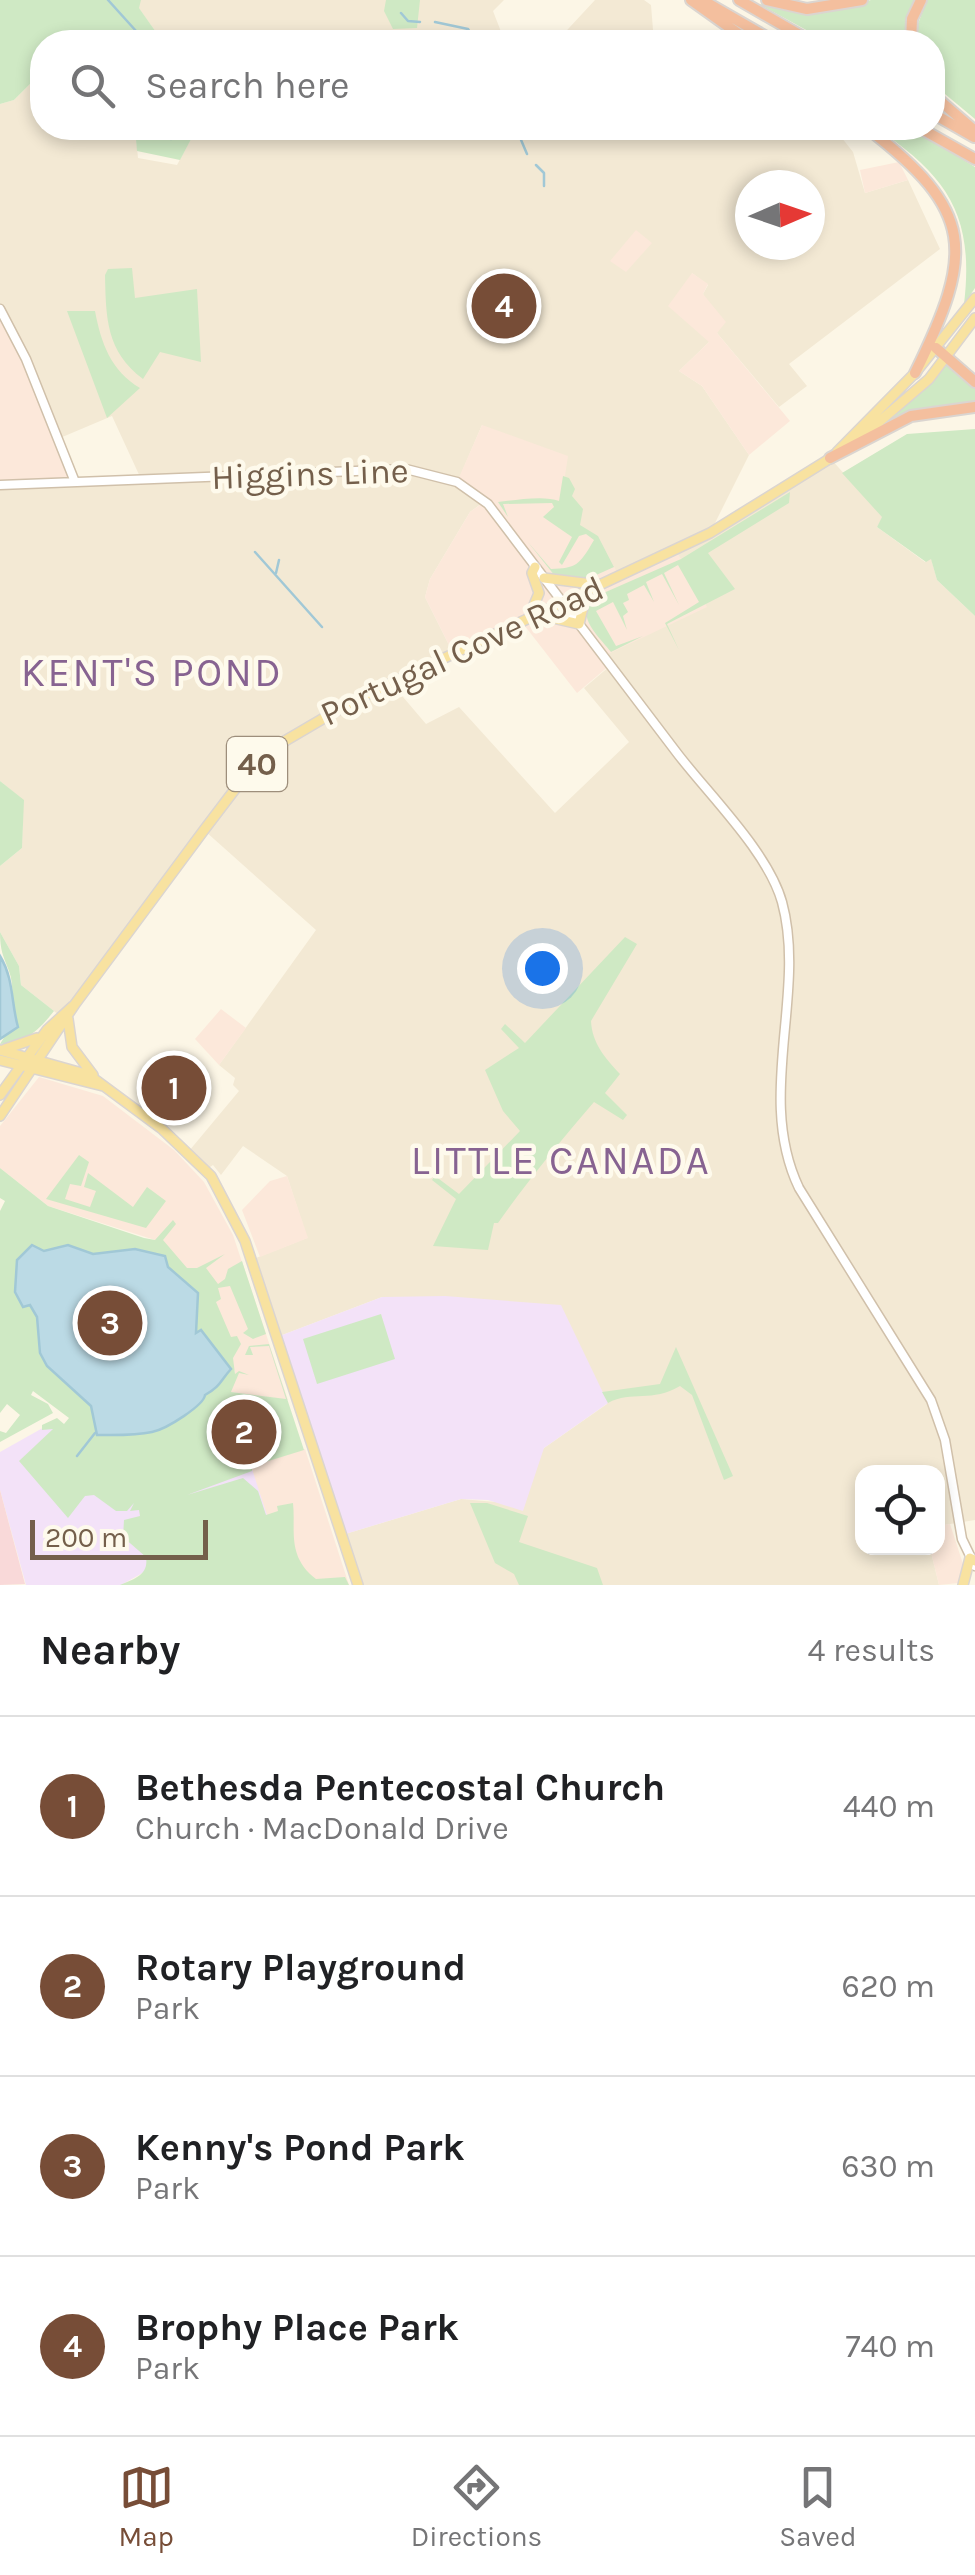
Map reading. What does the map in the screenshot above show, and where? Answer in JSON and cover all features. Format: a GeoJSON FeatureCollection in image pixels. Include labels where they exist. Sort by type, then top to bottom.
{"type":"FeatureCollection","features":[{"type":"Feature","properties":{"kind":"highway"},"geometry":{"type":"LineString","coordinates":[[691,0],[733,30]]}},
{"type":"Feature","properties":{"kind":"highway"},"geometry":{"type":"LineString","coordinates":[[702,0],[754,30]]}},
{"type":"Feature","properties":{"kind":"highway"},"geometry":{"type":"LineString","coordinates":[[739,0],[791,30]]}},
{"type":"Feature","properties":{"kind":"highway"},"geometry":{"type":"LineString","coordinates":[[767,0],[807,9],[862,0]]}},
{"type":"Feature","properties":{"kind":"highway"},"geometry":{"type":"LineString","coordinates":[[913,30],[920,0]]}},
{"type":"Feature","properties":{"kind":"highway"},"geometry":{"type":"LineString","coordinates":[[945,106],[975,134]]}},
{"type":"Feature","properties":{"kind":"highway"},"geometry":{"type":"LineString","coordinates":[[945,119],[975,134]]}},
{"type":"Feature","properties":{"kind":"highway"},"geometry":{"type":"LineString","coordinates":[[881,140],[941,187],[961,223],[962,286],[943,330],[915,373]]}},
{"type":"Feature","properties":{"kind":"highway"},"geometry":{"type":"LineString","coordinates":[[941,140],[975,159]]}},
{"type":"Feature","properties":{"kind":"highway"},"geometry":{"type":"LineString","coordinates":[[936,348],[975,382]]}},
{"type":"Feature","properties":{"kind":"highway"},"geometry":{"type":"LineString","coordinates":[[830,458],[911,416],[975,406]]}},
{"type":"Feature","properties":{"kind":"main road","name":"Portugal Cove Road"},"geometry":{"type":"LineString","coordinates":[[830,458],[915,373],[975,298]]}},
{"type":"Feature","properties":{"kind":"main road","name":"Portugal Cove Road"},"geometry":{"type":"LineString","coordinates":[[0,1095],[48,1030],[75,1004],[230,796],[278,744],[353,701],[710,533],[894,413],[947,358],[975,318]]}},
{"type":"Feature","properties":{"kind":"main road"},"geometry":{"type":"LineString","coordinates":[[535,567],[532,573],[539,593],[532,616],[579,624],[587,591]]}},
{"type":"Feature","properties":{"kind":"main road"},"geometry":{"type":"LineString","coordinates":[[544,578],[600,585]]}},
{"type":"Feature","properties":{"kind":"main road","name":"Portugal Cove Road"},"geometry":{"type":"LineString","coordinates":[[0,1116],[75,1004]]}},
{"type":"Feature","properties":{"kind":"main road"},"geometry":{"type":"LineString","coordinates":[[68,1019],[72,1047],[98,1082],[189,1151],[230,1206],[358,1585]]}},
{"type":"Feature","properties":{"kind":"main road"},"geometry":{"type":"LineString","coordinates":[[0,1050],[24,1046],[48,1030]]}},
{"type":"Feature","properties":{"kind":"main road"},"geometry":{"type":"LineString","coordinates":[[0,1050],[36,1065],[98,1082]]}},
{"type":"Feature","properties":{"kind":"main road"},"geometry":{"type":"LineString","coordinates":[[0,1060],[24,1061]]}},
{"type":"Feature","properties":{"kind":"main road"},"geometry":{"type":"LineString","coordinates":[[963,1585],[974,1562]]}},
{"type":"Feature","properties":{"kind":"street"},"geometry":{"type":"LineString","coordinates":[[0,308],[34,376],[75,482]]}},
{"type":"Feature","properties":{"kind":"street","name":"Higgins Line"},"geometry":{"type":"LineString","coordinates":[[0,485],[391,468],[429,471],[458,482],[485,501],[777,888],[786,932],[780,1108],[788,1160],[799,1188],[931,1400],[945,1440],[960,1532],[974,1562]]}},
{"type":"Feature","properties":{"kind":"shaded area"},"geometry":{"type":"Polygon","coordinates":[[[138,0],[504,0],[493,11],[500,30],[154,30],[138,7],[138,0]]]}},
{"type":"Feature","properties":{"kind":"shaded area"},"geometry":{"type":"Polygon","coordinates":[[[595,0],[644,0],[651,5],[653,30],[567,30],[595,0]]]}},
{"type":"Feature","properties":{"kind":"shaded area"},"geometry":{"type":"Polygon","coordinates":[[[30,84],[30,140],[136,140],[138,158],[177,165],[191,140],[844,140],[853,152],[865,193],[908,180],[940,249],[789,364],[807,386],[779,407],[717,333],[703,294],[708,285],[692,273],[709,342],[679,371],[702,386],[749,455],[711,531],[830,458],[883,517],[877,527],[925,562],[931,558],[937,580],[975,616],[975,1520],[945,1525],[945,1465],[855,1465],[855,1555],[932,1555],[939,1585],[359,1585],[342,1535],[461,1499],[496,1502],[544,1448],[607,1404],[382,1297],[277,1337],[251,1260],[307,1238],[287,1176],[243,1146],[221,1175],[213,1165],[206,1170],[189,1151],[239,1091],[233,1085],[235,1078],[219,1065],[316,930],[205,831],[64,1019],[21,985],[19,966],[0,932],[0,866],[22,848],[23,800],[0,781],[0,485],[141,479],[112,416],[60,438],[0,309],[0,104],[14,100],[30,84]],[[482,425],[458,481],[485,501],[470,512],[430,579],[425,597],[453,653],[392,684],[426,724],[459,707],[555,813],[629,742],[584,688],[610,666],[603,656],[706,606],[619,576],[559,516],[482,425]]]}},
{"type":"Feature","properties":{"kind":"shaded area"},"geometry":{"type":"Polygon","coordinates":[[[899,162],[908,180],[865,193],[860,170],[899,162]]]}},
{"type":"Feature","properties":{"kind":"shaded area"},"geometry":{"type":"Polygon","coordinates":[[[636,230],[652,243],[626,272],[610,261],[636,230]]]}},
{"type":"Feature","properties":{"kind":"shaded area"},"geometry":{"type":"Polygon","coordinates":[[[692,273],[708,284],[703,294],[726,322],[717,333],[790,421],[749,455],[702,386],[679,371],[709,342],[668,306],[692,273]]]}},
{"type":"Feature","properties":{"kind":"shaded area"},"geometry":{"type":"Polygon","coordinates":[[[0,309],[26,359],[75,482],[0,485],[0,309]]]}},
{"type":"Feature","properties":{"kind":"shaded area"},"geometry":{"type":"Polygon","coordinates":[[[482,425],[568,456],[559,516],[598,536],[619,576],[676,550],[707,607],[604,656],[610,665],[577,693],[521,621],[453,653],[425,597],[430,579],[470,512],[484,502],[457,482],[482,425]]]}},
{"type":"Feature","properties":{"kind":"shaded area"},"geometry":{"type":"Polygon","coordinates":[[[221,1009],[246,1028],[219,1065],[195,1039],[221,1009]]]}},
{"type":"Feature","properties":{"kind":"shaded area"},"geometry":{"type":"Polygon","coordinates":[[[39,1077],[103,1096],[174,1150],[204,1182],[233,1235],[288,1400],[231,1392],[235,1371],[155,1240],[48,1206],[0,1168],[0,1126],[39,1077]]]}},
{"type":"Feature","properties":{"kind":"shaded area"},"geometry":{"type":"Polygon","coordinates":[[[287,1176],[308,1238],[260,1257],[242,1210],[270,1181],[287,1176]]]}},
{"type":"Feature","properties":{"kind":"shaded area"},"geometry":{"type":"Polygon","coordinates":[[[445,1296],[561,1305],[608,1403],[544,1448],[523,1511],[488,1500],[461,1499],[342,1535],[277,1337],[382,1297],[445,1296]]]}},
{"type":"Feature","properties":{"kind":"shaded area"},"geometry":{"type":"Polygon","coordinates":[[[48,1425],[251,1466],[290,1585],[146,1571],[121,1585],[26,1585],[0,1490],[0,1452],[48,1425]]]}},
{"type":"Feature","properties":{"kind":"shaded area"},"geometry":{"type":"Polygon","coordinates":[[[305,1449],[349,1585],[290,1585],[255,1484],[251,1466],[305,1449]]]}},
{"type":"Feature","properties":{"kind":"shaded area"},"geometry":{"type":"Polygon","coordinates":[[[0,1490],[25,1584],[0,1585],[0,1490]]]}},
{"type":"Feature","properties":{"kind":"shaded area"},"geometry":{"type":"Polygon","coordinates":[[[950,1524],[964,1567],[958,1583],[939,1585],[932,1555],[945,1555],[945,1525],[950,1524]]]}},
{"type":"Feature","properties":{"kind":"green space"},"geometry":{"type":"Polygon","coordinates":[[[0,0],[141,0],[139,8],[155,30],[30,30],[30,84],[14,100],[0,104],[0,0]]]}},
{"type":"Feature","properties":{"kind":"green space"},"geometry":{"type":"Polygon","coordinates":[[[386,0],[420,0],[417,28],[393,29],[384,11],[386,0]]]}},
{"type":"Feature","properties":{"kind":"green space"},"geometry":{"type":"Polygon","coordinates":[[[871,0],[917,0],[911,30],[806,30],[759,4],[824,12],[871,0]]]}},
{"type":"Feature","properties":{"kind":"green space"},"geometry":{"type":"Polygon","coordinates":[[[927,0],[975,0],[975,119],[945,94],[945,30],[916,29],[927,0]]]}},
{"type":"Feature","properties":{"kind":"green space"},"geometry":{"type":"Polygon","coordinates":[[[136,140],[191,140],[180,160],[137,151],[136,140]]]}},
{"type":"Feature","properties":{"kind":"green space"},"geometry":{"type":"Polygon","coordinates":[[[893,140],[931,140],[975,167],[975,288],[964,304],[965,244],[959,221],[937,181],[893,140]]]}},
{"type":"Feature","properties":{"kind":"green space"},"geometry":{"type":"Polygon","coordinates":[[[132,268],[135,298],[197,289],[201,362],[160,352],[143,379],[122,357],[110,333],[105,275],[108,269],[132,268]]]}},
{"type":"Feature","properties":{"kind":"green space"},"geometry":{"type":"Polygon","coordinates":[[[503,276],[510,280],[510,296],[526,301],[522,312],[486,328],[483,294],[495,289],[503,276]]]}},
{"type":"Feature","properties":{"kind":"green space"},"geometry":{"type":"Polygon","coordinates":[[[67,311],[95,311],[109,355],[140,388],[107,418],[67,311]]]}},
{"type":"Feature","properties":{"kind":"green space"},"geometry":{"type":"Polygon","coordinates":[[[949,363],[975,384],[975,403],[935,406],[881,427],[949,363]]]}},
{"type":"Feature","properties":{"kind":"green space"},"geometry":{"type":"Polygon","coordinates":[[[975,429],[975,616],[937,580],[931,559],[926,562],[877,527],[882,517],[842,473],[907,434],[975,429]]]}},
{"type":"Feature","properties":{"kind":"green space"},"geometry":{"type":"Polygon","coordinates":[[[563,476],[569,478],[575,489],[572,496],[583,509],[580,525],[598,536],[614,567],[585,580],[555,576],[527,541],[551,569],[576,564],[594,540],[586,534],[579,536],[562,565],[559,562],[572,537],[543,517],[554,507],[552,503],[503,504],[508,517],[498,502],[538,498],[559,501],[563,476]]]}},
{"type":"Feature","properties":{"kind":"green space"},"geometry":{"type":"Polygon","coordinates":[[[790,492],[789,503],[708,553],[735,589],[667,624],[679,650],[665,623],[699,602],[678,565],[664,573],[679,605],[662,574],[646,582],[654,602],[644,585],[627,594],[629,600],[623,603],[628,612],[623,616],[627,630],[613,602],[596,611],[616,646],[643,636],[611,652],[595,633],[586,612],[592,598],[681,559],[790,492]]]}},
{"type":"Feature","properties":{"kind":"green space"},"geometry":{"type":"Polygon","coordinates":[[[0,781],[24,800],[22,848],[0,866],[0,781]]]}},
{"type":"Feature","properties":{"kind":"green space"},"geometry":{"type":"Polygon","coordinates":[[[0,932],[19,966],[21,985],[54,1011],[31,1035],[0,1044],[15,1020],[11,977],[2,953],[0,932]]]}},
{"type":"Feature","properties":{"kind":"green space"},"geometry":{"type":"Polygon","coordinates":[[[625,937],[637,944],[591,1021],[604,1056],[620,1074],[605,1093],[627,1115],[623,1120],[594,1102],[498,1223],[494,1223],[488,1250],[433,1246],[456,1199],[432,1180],[435,1176],[459,1194],[520,1131],[503,1111],[485,1070],[519,1048],[501,1029],[505,1024],[525,1043],[625,937]]]}},
{"type":"Feature","properties":{"kind":"green space"},"geometry":{"type":"Polygon","coordinates":[[[79,1155],[89,1162],[81,1186],[70,1184],[65,1199],[90,1207],[96,1191],[84,1187],[88,1173],[133,1207],[147,1187],[166,1201],[146,1228],[46,1199],[79,1155]]]}},
{"type":"Feature","properties":{"kind":"green space"},"geometry":{"type":"Polygon","coordinates":[[[0,1168],[48,1206],[144,1238],[155,1240],[173,1220],[176,1224],[163,1240],[187,1268],[197,1268],[225,1254],[206,1268],[218,1284],[225,1279],[228,1269],[242,1261],[266,1334],[253,1339],[243,1333],[248,1329],[230,1286],[218,1288],[221,1299],[216,1302],[231,1337],[237,1336],[241,1344],[233,1358],[235,1374],[239,1371],[249,1375],[239,1373],[231,1392],[286,1399],[269,1346],[250,1347],[253,1355],[245,1355],[249,1346],[269,1344],[304,1450],[252,1466],[252,1471],[187,1495],[243,1478],[258,1491],[266,1515],[278,1511],[277,1506],[293,1503],[294,1542],[300,1561],[316,1579],[345,1577],[349,1585],[120,1585],[139,1576],[146,1563],[146,1557],[123,1537],[124,1520],[140,1516],[139,1510],[130,1511],[134,1503],[127,1511],[116,1511],[94,1495],[85,1496],[68,1518],[19,1461],[53,1429],[42,1430],[42,1425],[57,1418],[64,1424],[69,1418],[33,1391],[31,1395],[48,1404],[53,1413],[0,1442],[0,1431],[6,1433],[20,1415],[7,1404],[0,1413],[0,1211],[5,1201],[0,1198],[0,1168]]]}},
{"type":"Feature","properties":{"kind":"green space"},"geometry":{"type":"Polygon","coordinates":[[[381,1314],[395,1359],[317,1384],[303,1339],[381,1314]]]}},
{"type":"Feature","properties":{"kind":"green space"},"geometry":{"type":"Polygon","coordinates":[[[676,1347],[733,1476],[724,1480],[692,1395],[680,1386],[660,1394],[625,1397],[608,1403],[602,1392],[660,1384],[676,1347]]]}},
{"type":"Feature","properties":{"kind":"green space"},"geometry":{"type":"Polygon","coordinates":[[[470,1503],[487,1503],[528,1516],[519,1542],[597,1568],[603,1585],[519,1585],[514,1574],[495,1563],[470,1503]]]}},
{"type":"Feature","properties":{"kind":"water"},"geometry":{"type":"Polygon","coordinates":[[[0,956],[10,982],[18,1027],[0,1039],[0,956]]]}},
{"type":"Feature","properties":{"kind":"water"},"geometry":{"type":"Polygon","coordinates":[[[32,1245],[44,1251],[68,1245],[93,1254],[135,1249],[165,1256],[168,1267],[198,1293],[196,1333],[201,1330],[231,1369],[198,1405],[166,1426],[138,1434],[97,1435],[91,1406],[47,1366],[40,1353],[37,1317],[30,1305],[23,1307],[15,1292],[17,1260],[32,1245]]]}},
{"type":"Feature","properties":{"kind":"waterway"},"geometry":{"type":"LineString","coordinates":[[108,0],[135,30]]}},
{"type":"Feature","properties":{"kind":"waterway"},"geometry":{"type":"LineString","coordinates":[[401,13],[408,21],[420,22]]}},
{"type":"Feature","properties":{"kind":"waterway"},"geometry":{"type":"LineString","coordinates":[[435,22],[469,30]]}},
{"type":"Feature","properties":{"kind":"waterway"},"geometry":{"type":"LineString","coordinates":[[521,140],[527,154]]}},
{"type":"Feature","properties":{"kind":"waterway"},"geometry":{"type":"LineString","coordinates":[[536,165],[544,173],[544,186]]}},
{"type":"Feature","properties":{"kind":"waterway"},"geometry":{"type":"LineString","coordinates":[[255,552],[322,627]]}},
{"type":"Feature","properties":{"kind":"waterway"},"geometry":{"type":"LineString","coordinates":[[276,573],[279,560]]}},
{"type":"Feature","properties":{"kind":"waterway"},"geometry":{"type":"LineString","coordinates":[[77,1456],[95,1433]]}},
{"type":"Feature","properties":{"kind":"place","name":"Brophy Place Park"},"geometry":{"type":"Point","coordinates":[504,306]}},
{"type":"Feature","properties":{"kind":"place","name":"Bethesda Pentecostal Church"},"geometry":{"type":"Point","coordinates":[174,1088]}},
{"type":"Feature","properties":{"kind":"place","name":"Kenny's Pond Park"},"geometry":{"type":"Point","coordinates":[110,1323]}},
{"type":"Feature","properties":{"kind":"place","name":"Rotary Playground"},"geometry":{"type":"Point","coordinates":[244,1432]}},
{"type":"Feature","properties":{"kind":"district","name":"KENT'S POND"},"geometry":{"type":"Point","coordinates":[152,672]}},
{"type":"Feature","properties":{"kind":"district","name":"LITTLE CANADA"},"geometry":{"type":"Point","coordinates":[561,1160]}}]}
